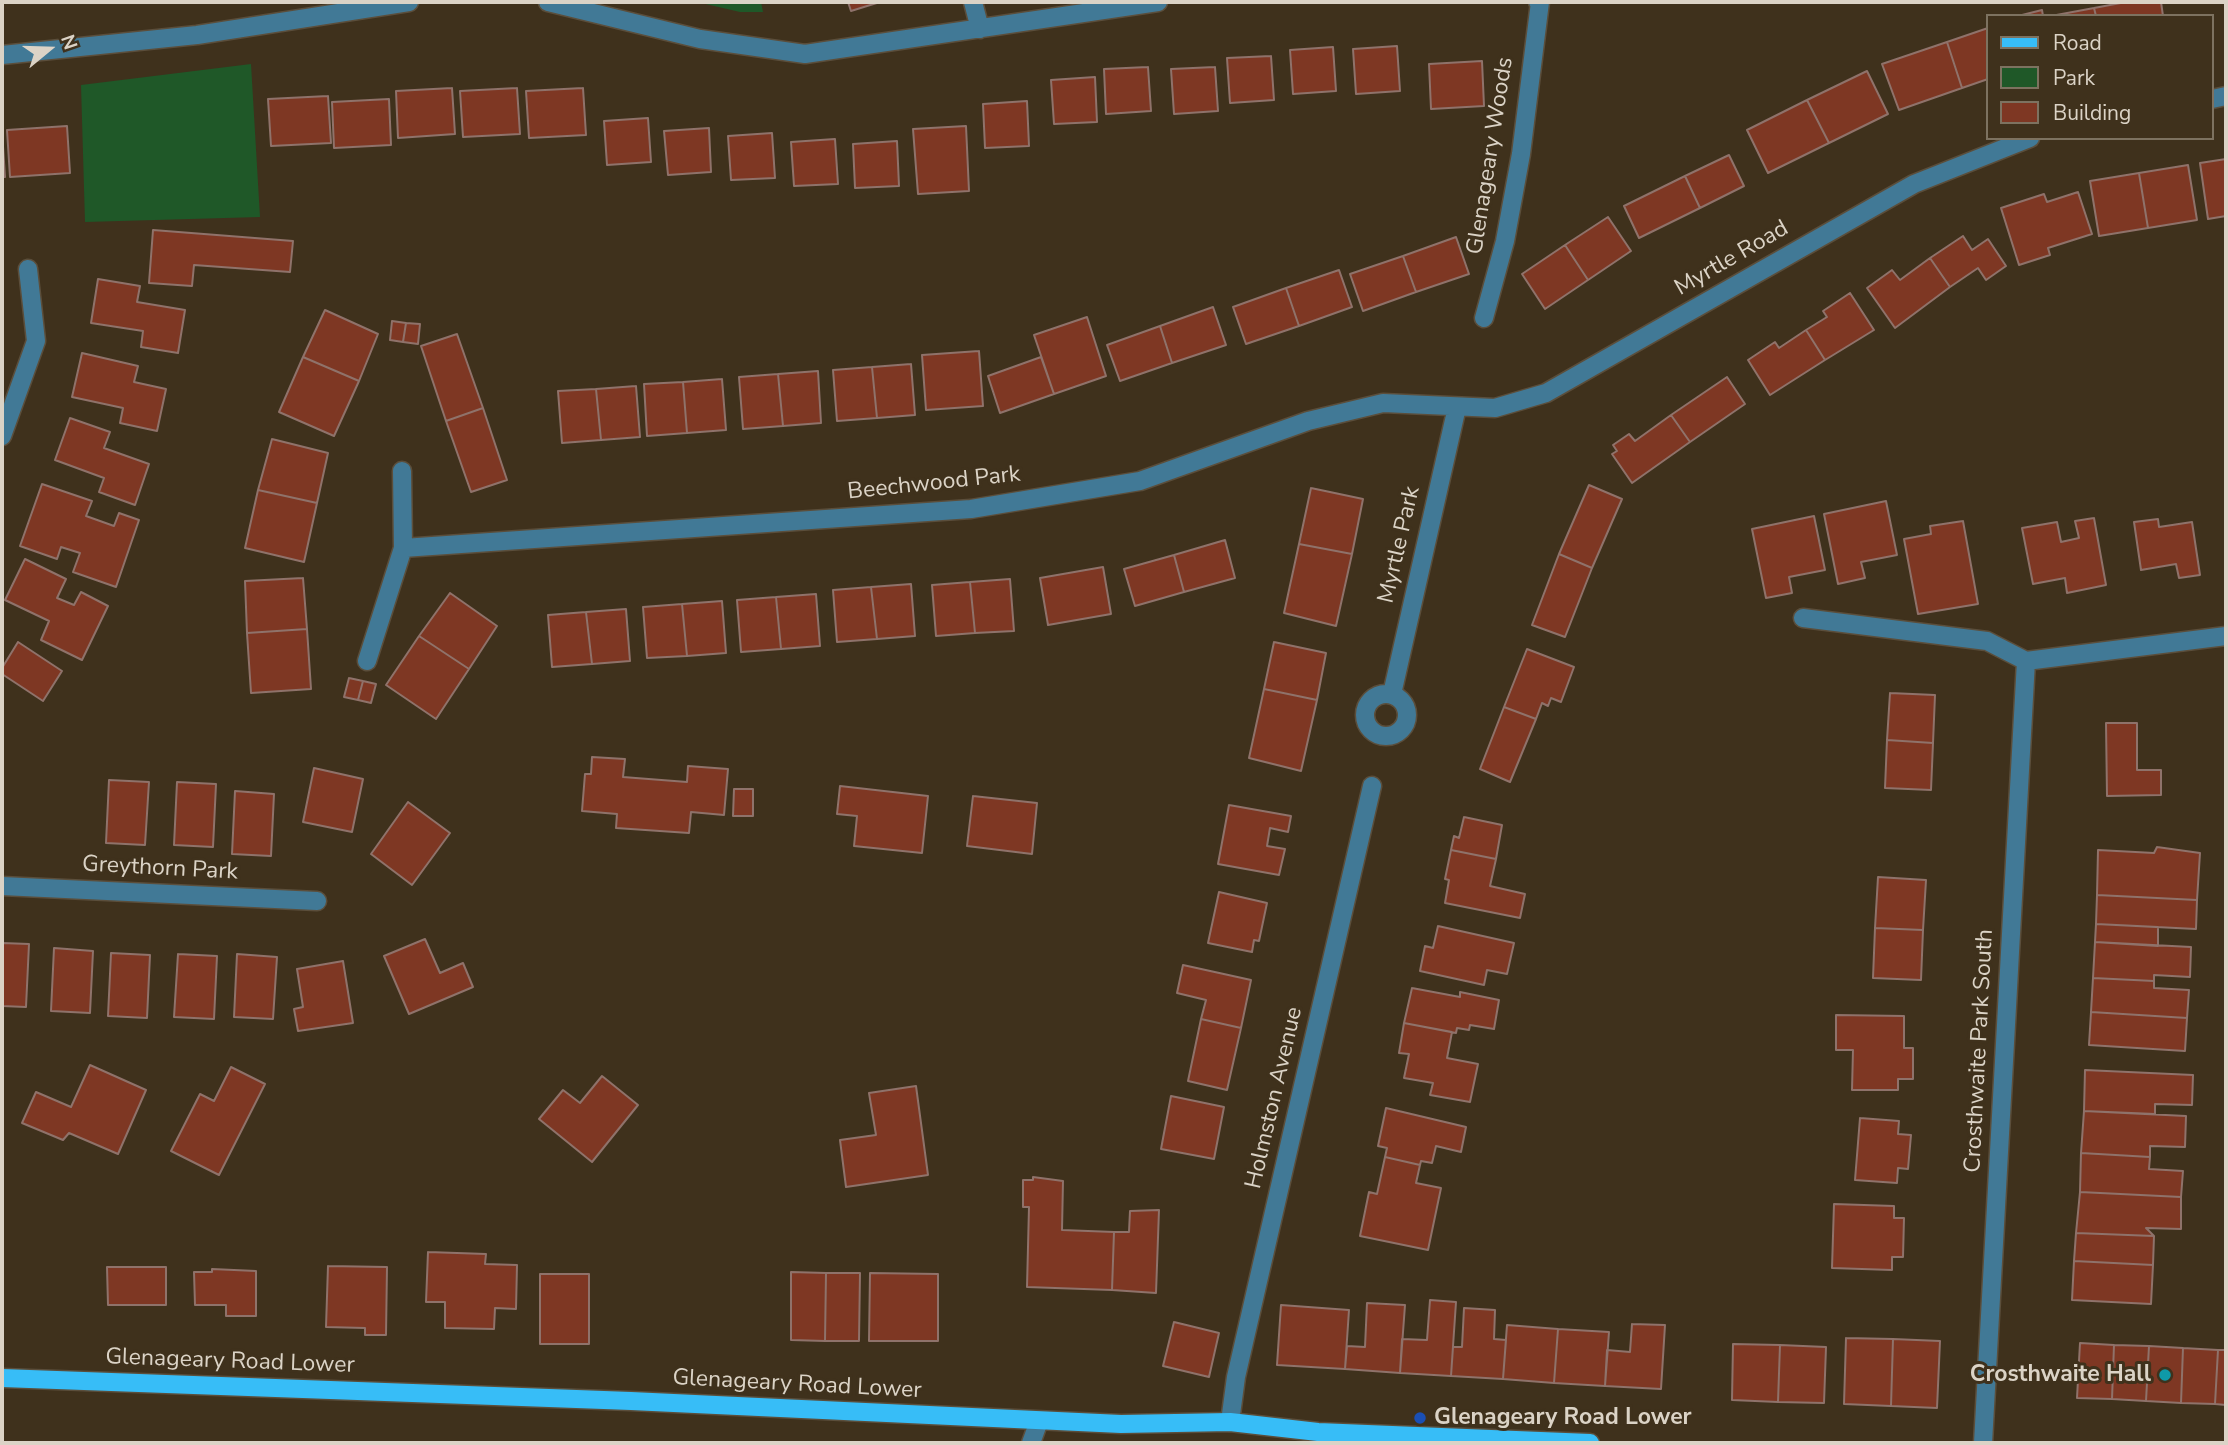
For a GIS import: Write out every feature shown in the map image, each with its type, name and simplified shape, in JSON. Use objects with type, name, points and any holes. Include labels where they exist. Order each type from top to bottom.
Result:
[{"type":"main road","name":"Glenageary Road Lower","points":[[2,1378],[631,1401],[1121,1424],[1230,1422],[1318,1432],[1590,1443]]},
{"type":"street","points":[[2,55],[197,35],[409,2]]},
{"type":"street","points":[[548,2],[700,39],[805,54],[1158,2]]},
{"type":"street","points":[[973,2],[980,29]]},
{"type":"street","name":"Glenageary Woods","points":[[1484,318],[1510,216],[1521,154],[1538,2]]},
{"type":"street","name":"Myrtle Road","points":[[1457,407],[1496,408],[1546,393],[1914,184],[2025,140]]},
{"type":"street","points":[[2,436],[36,341],[27,269]]},
{"type":"street","name":"Beechwood Park","points":[[402,548],[971,509],[1140,481],[1308,421],[1383,403],[1457,407]]},
{"type":"street","name":"Myrtle Park","points":[[1392,694],[1457,407]]},
{"type":"street","points":[[367,662],[402,548],[402,471]]},
{"type":"street","points":[[1803,618],[1987,641],[2025,661],[2226,636]]},
{"type":"street","name":"Crosthwaite Park South","points":[[1983,1443],[2025,661]]},
{"type":"street","name":"Holmston Avenue","points":[[1230,1422],[1236,1377],[1372,786]]},
{"type":"street","name":"Greythorn Park","points":[[2,886],[317,901]]},
{"type":"street","points":[[1031,1443],[1039,1421]]},
{"type":"green space","points":[[697,2],[761,2],[763,12],[740,12]]},
{"type":"green space","points":[[251,64],[260,217],[85,222],[81,85]]},
{"type":"building","points":[[848,2],[880,2],[851,11]]},
{"type":"building","points":[[2126,2],[2161,2],[2163,14],[2096,14],[2094,8]]},
{"type":"building","points":[[2094,8],[2096,14],[2062,14]]},
{"type":"building","points":[[2042,10],[2043,14],[2026,14]]},
{"type":"building","points":[[1986,29],[1986,80],[1962,88],[1947,42]]},
{"type":"building","points":[[1947,42],[1962,88],[1899,110],[1882,64]]},
{"type":"building","points":[[1397,46],[1400,91],[1356,94],[1353,49]]},
{"type":"building","points":[[1333,47],[1336,91],[1293,94],[1290,50]]},
{"type":"building","points":[[1271,56],[1274,100],[1230,103],[1227,58]]},
{"type":"building","points":[[1482,61],[1484,106],[1431,109],[1429,64]]},
{"type":"building","points":[[1148,67],[1151,111],[1106,114],[1104,69]]},
{"type":"building","points":[[1215,67],[1218,111],[1174,114],[1171,69]]},
{"type":"building","points":[[1867,71],[1888,114],[1829,143],[1807,100]]},
{"type":"building","points":[[1095,77],[1097,122],[1054,124],[1051,80]]},
{"type":"building","points":[[452,88],[455,134],[398,138],[396,91]]},
{"type":"building","points":[[517,88],[520,134],[463,137],[460,91]]},
{"type":"building","points":[[583,88],[586,135],[529,138],[526,91]]},
{"type":"building","points":[[328,96],[331,143],[271,146],[268,99]]},
{"type":"building","points":[[389,99],[391,145],[334,148],[332,102]]},
{"type":"building","points":[[1807,100],[1829,143],[1768,173],[1747,130]]},
{"type":"building","points":[[1027,101],[1029,146],[985,148],[983,104]]},
{"type":"building","points":[[648,118],[651,162],[607,165],[604,121]]},
{"type":"building","points":[[67,126],[70,173],[10,177],[7,130]]},
{"type":"building","points":[[966,126],[969,191],[918,194],[913,129]]},
{"type":"building","points":[[709,128],[711,172],[668,175],[664,131]]},
{"type":"building","points":[[2,131],[5,177],[2,177]]},
{"type":"building","points":[[772,133],[775,178],[731,180],[728,136]]},
{"type":"building","points":[[835,139],[838,184],[794,186],[791,142]]},
{"type":"building","points":[[897,141],[899,186],[855,188],[853,144]]},
{"type":"building","points":[[1729,155],[1744,186],[1700,208],[1685,176]]},
{"type":"building","points":[[2226,159],[2226,216],[2208,219],[2200,163]]},
{"type":"building","points":[[2188,165],[2197,220],[2148,228],[2139,173]]},
{"type":"building","points":[[2139,173],[2148,228],[2099,236],[2090,181]]},
{"type":"building","points":[[1685,176],[1700,208],[1639,238],[1624,206]]},
{"type":"building","points":[[2078,192],[2092,234],[2048,248],[2050,255],[2019,265],[2001,208],[2044,194],[2047,202]]},
{"type":"building","points":[[1608,217],[1631,251],[1588,280],[1565,245]]},
{"type":"building","points":[[153,230],[293,241],[290,272],[194,265],[192,286],[149,283]]},
{"type":"building","points":[[1963,236],[1972,250],[1988,239],[2006,266],[1986,280],[1978,268],[1950,287],[1930,258]]},
{"type":"building","points":[[1456,237],[1469,274],[1416,292],[1403,256]]},
{"type":"building","points":[[1565,245],[1588,280],[1545,309],[1522,274]]},
{"type":"building","points":[[1403,256],[1416,292],[1363,311],[1350,274]]},
{"type":"building","points":[[1930,258],[1950,287],[1895,328],[1867,288],[1892,270],[1900,280]]},
{"type":"building","points":[[1339,270],[1352,307],[1299,326],[1286,288]]},
{"type":"building","points":[[98,279],[140,286],[137,302],[185,310],[178,353],[141,347],[143,331],[91,323]]},
{"type":"building","points":[[1286,288],[1299,326],[1246,344],[1233,307]]},
{"type":"building","points":[[1850,293],[1874,330],[1825,360],[1806,330],[1827,317],[1823,311]]},
{"type":"building","points":[[1213,307],[1226,345],[1172,363],[1160,326]]},
{"type":"building","points":[[325,310],[378,334],[359,381],[303,357]]},
{"type":"building","points":[[1087,317],[1106,376],[1054,394],[1034,335]]},
{"type":"building","points":[[392,321],[406,323],[403,342],[390,340]]},
{"type":"building","points":[[406,323],[420,324],[418,344],[403,342]]},
{"type":"building","points":[[1160,326],[1172,363],[1120,381],[1107,345]]},
{"type":"building","points":[[1806,330],[1825,360],[1770,395],[1748,360],[1775,342],[1779,348]]},
{"type":"building","points":[[457,334],[483,408],[446,421],[421,346]]},
{"type":"building","points":[[979,351],[983,406],[926,410],[922,355]]},
{"type":"building","points":[[82,353],[138,366],[134,382],[166,389],[157,431],[120,423],[123,408],[72,397]]},
{"type":"building","points":[[303,357],[359,381],[334,436],[279,412]]},
{"type":"building","points":[[1041,357],[1054,394],[1000,413],[988,376]]},
{"type":"building","points":[[911,364],[915,415],[877,418],[872,367]]},
{"type":"building","points":[[872,367],[877,418],[837,421],[833,370]]},
{"type":"building","points":[[818,371],[821,423],[783,426],[778,374]]},
{"type":"building","points":[[778,374],[783,426],[743,429],[739,377]]},
{"type":"building","points":[[1727,377],[1745,404],[1690,442],[1671,415]]},
{"type":"building","points":[[722,379],[726,430],[687,433],[683,382]]},
{"type":"building","points":[[683,382],[687,433],[647,436],[644,384]]},
{"type":"building","points":[[636,386],[640,437],[601,440],[596,389]]},
{"type":"building","points":[[596,389],[601,440],[562,443],[558,391]]},
{"type":"building","points":[[483,408],[507,480],[471,492],[446,421]]},
{"type":"building","points":[[1671,415],[1690,442],[1632,483],[1612,454],[1617,451],[1613,445],[1629,434],[1635,441]]},
{"type":"building","points":[[70,418],[110,432],[104,448],[149,464],[135,505],[99,492],[104,478],[55,460]]},
{"type":"building","points":[[272,439],[328,453],[317,503],[258,490]]},
{"type":"building","points":[[42,484],[92,501],[86,516],[114,526],[119,513],[139,520],[116,587],[73,572],[80,553],[61,547],[57,559],[20,546]]},
{"type":"building","points":[[1589,485],[1622,499],[1592,568],[1559,554]]},
{"type":"building","points":[[1311,488],[1363,499],[1352,554],[1299,544]]},
{"type":"building","points":[[258,490],[317,503],[304,562],[245,548]]},
{"type":"building","points":[[1886,501],[1897,555],[1861,562],[1865,578],[1838,584],[1824,514]]},
{"type":"building","points":[[1814,516],[1825,570],[1789,577],[1792,593],[1766,598],[1752,529]]},
{"type":"building","points":[[2094,518],[2106,585],[2067,593],[2065,578],[2033,584],[2022,528],[2057,522],[2061,542],[2079,538],[2075,521]]},
{"type":"building","points":[[2158,519],[2159,527],[2192,522],[2200,575],[2179,578],[2176,564],[2141,570],[2134,522]]},
{"type":"building","points":[[1963,521],[1978,604],[1918,614],[1904,539],[1931,534],[1930,526]]},
{"type":"building","points":[[1225,540],[1235,578],[1184,592],[1174,555]]},
{"type":"building","points":[[1299,544],[1352,554],[1336,626],[1284,613]]},
{"type":"building","points":[[1559,554],[1592,568],[1565,637],[1532,625]]},
{"type":"building","points":[[1174,555],[1184,592],[1135,606],[1124,569]]},
{"type":"building","points":[[25,559],[66,579],[57,598],[74,605],[81,592],[108,606],[82,660],[41,640],[49,621],[5,600]]},
{"type":"building","points":[[1103,567],[1111,614],[1048,625],[1040,578]]},
{"type":"building","points":[[303,578],[307,629],[247,633],[245,581]]},
{"type":"building","points":[[1010,579],[1014,631],[975,633],[970,582]]},
{"type":"building","points":[[970,582],[975,633],[936,636],[932,585]]},
{"type":"building","points":[[911,584],[915,636],[877,639],[871,587]]},
{"type":"building","points":[[871,587],[877,639],[837,642],[833,590]]},
{"type":"building","points":[[450,593],[497,626],[469,669],[419,636]]},
{"type":"building","points":[[816,594],[820,646],[781,649],[776,597]]},
{"type":"building","points":[[776,597],[781,649],[741,652],[737,600]]},
{"type":"building","points":[[722,601],[726,653],[687,656],[682,604]]},
{"type":"building","points":[[682,604],[687,656],[647,658],[643,607]]},
{"type":"building","points":[[626,609],[630,661],[592,664],[586,612]]},
{"type":"building","points":[[586,612],[592,664],[552,667],[548,615]]},
{"type":"building","points":[[307,629],[311,689],[251,693],[247,633]]},
{"type":"building","points":[[419,636],[469,669],[436,719],[386,685]]},
{"type":"building","points":[[18,642],[62,671],[43,701],[2,674],[2,668]]},
{"type":"building","points":[[1274,642],[1326,653],[1317,700],[1264,689]]},
{"type":"building","points":[[1527,649],[1574,667],[1561,702],[1551,698],[1548,706],[1542,703],[1536,719],[1504,707]]},
{"type":"building","points":[[349,678],[363,681],[358,700],[344,697]]},
{"type":"building","points":[[363,681],[376,684],[371,703],[358,700]]},
{"type":"building","points":[[1264,689],[1317,700],[1301,771],[1249,758]]},
{"type":"building","points":[[1890,693],[1935,695],[1933,743],[1887,740]]},
{"type":"building","points":[[1504,707],[1536,719],[1510,782],[1480,769]]},
{"type":"building","points":[[2106,723],[2137,723],[2137,770],[2161,770],[2161,795],[2107,796]]},
{"type":"building","points":[[1887,740],[1933,743],[1931,790],[1885,788]]},
{"type":"building","points":[[592,757],[625,759],[623,777],[687,782],[688,766],[728,769],[724,815],[691,812],[689,833],[616,828],[617,814],[582,811],[585,774],[591,774]]},
{"type":"building","points":[[314,768],[363,779],[352,832],[303,822]]},
{"type":"building","points":[[109,780],[149,782],[145,845],[106,843]]},
{"type":"building","points":[[177,782],[216,784],[213,847],[174,845]]},
{"type":"building","points":[[840,786],[928,796],[922,853],[854,846],[857,816],[837,814]]},
{"type":"building","points":[[734,789],[753,789],[753,816],[733,816]]},
{"type":"building","points":[[235,791],[274,794],[271,856],[232,854]]},
{"type":"building","points":[[973,796],[1037,803],[1032,854],[967,846]]},
{"type":"building","points":[[408,802],[450,833],[412,885],[371,854]]},
{"type":"building","points":[[1229,805],[1291,816],[1288,832],[1270,828],[1267,846],[1285,849],[1279,875],[1218,864]]},
{"type":"building","points":[[1464,817],[1502,825],[1496,859],[1451,850],[1454,836],[1459,838]]},
{"type":"building","points":[[2157,847],[2200,853],[2197,900],[2097,895],[2098,850],[2154,853]]},
{"type":"building","points":[[1451,850],[1496,859],[1490,886],[1525,894],[1520,918],[1445,903],[1449,880],[1445,879]]},
{"type":"building","points":[[1878,877],[1926,880],[1923,930],[1875,928]]},
{"type":"building","points":[[1219,892],[1267,903],[1259,941],[1254,940],[1252,952],[1208,943]]},
{"type":"building","points":[[2097,895],[2197,900],[2196,929],[2096,924]]},
{"type":"building","points":[[2096,924],[2158,927],[2158,946],[2095,942]]},
{"type":"building","points":[[1438,926],[1514,943],[1507,974],[1487,970],[1484,985],[1420,971],[1425,946],[1433,948]]},
{"type":"building","points":[[1875,928],[1923,930],[1921,980],[1873,978]]},
{"type":"building","points":[[425,939],[440,973],[463,963],[473,987],[409,1014],[384,956]]},
{"type":"building","points":[[2095,942],[2191,947],[2190,977],[2154,975],[2154,981],[2093,978]]},
{"type":"building","points":[[2,943],[29,944],[26,1007],[2,1006]]},
{"type":"building","points":[[54,948],[93,951],[90,1013],[51,1011]]},
{"type":"building","points":[[111,953],[150,955],[147,1018],[108,1016]]},
{"type":"building","points":[[178,954],[217,956],[214,1019],[174,1017]]},
{"type":"building","points":[[237,954],[277,957],[273,1019],[234,1017]]},
{"type":"building","points":[[343,961],[353,1023],[298,1031],[294,1009],[303,1007],[297,969]]},
{"type":"building","points":[[1183,965],[1251,980],[1241,1028],[1201,1019],[1206,1000],[1177,993]]},
{"type":"building","points":[[2093,978],[2154,981],[2154,988],[2189,990],[2187,1018],[2091,1012]]},
{"type":"building","points":[[1412,988],[1460,997],[1460,992],[1499,1000],[1494,1029],[1470,1025],[1469,1030],[1457,1028],[1456,1033],[1404,1023]]},
{"type":"building","points":[[2091,1012],[2187,1018],[2185,1051],[2089,1045]]},
{"type":"building","points":[[1836,1015],[1904,1016],[1904,1048],[1913,1048],[1913,1079],[1898,1079],[1898,1090],[1852,1090],[1853,1050],[1836,1050]]},
{"type":"building","points":[[1201,1019],[1241,1028],[1227,1090],[1188,1081]]},
{"type":"building","points":[[1404,1023],[1452,1032],[1447,1058],[1478,1064],[1470,1102],[1430,1095],[1433,1083],[1404,1078],[1409,1054],[1399,1053]]},
{"type":"building","points":[[90,1065],[146,1090],[118,1154],[69,1133],[63,1140],[22,1123],[36,1092],[71,1107]]},
{"type":"building","points":[[231,1067],[265,1084],[219,1175],[171,1151],[200,1094],[214,1101]]},
{"type":"building","points":[[2085,1070],[2193,1075],[2192,1105],[2155,1104],[2155,1114],[2084,1111]]},
{"type":"building","points":[[602,1076],[638,1105],[592,1162],[539,1119],[563,1090],[580,1103]]},
{"type":"building","points":[[916,1086],[928,1175],[846,1187],[840,1140],[876,1135],[869,1093]]},
{"type":"building","points":[[1171,1096],[1224,1107],[1214,1159],[1161,1149]]},
{"type":"building","points":[[1386,1108],[1466,1127],[1461,1152],[1436,1146],[1432,1163],[1421,1161],[1420,1165],[1385,1157],[1387,1148],[1378,1146]]},
{"type":"building","points":[[2084,1111],[2186,1116],[2185,1147],[2150,1146],[2150,1157],[2081,1153]]},
{"type":"building","points":[[1860,1118],[1899,1121],[1898,1134],[1911,1135],[1908,1169],[1898,1168],[1897,1183],[1855,1180]]},
{"type":"building","points":[[2081,1153],[2150,1157],[2149,1169],[2183,1171],[2181,1197],[2080,1192]]},
{"type":"building","points":[[1385,1157],[1420,1165],[1416,1183],[1441,1188],[1428,1250],[1360,1236],[1369,1192],[1377,1194]]},
{"type":"building","points":[[1033,1177],[1063,1181],[1062,1230],[1114,1232],[1112,1290],[1027,1287],[1029,1207],[1023,1207],[1023,1180],[1033,1180]]},
{"type":"building","points":[[2080,1192],[2181,1197],[2181,1229],[2146,1228],[2154,1236],[2076,1233]]},
{"type":"building","points":[[1834,1204],[1894,1206],[1894,1218],[1904,1218],[1903,1257],[1892,1257],[1892,1270],[1832,1268]]},
{"type":"building","points":[[1159,1210],[1156,1293],[1112,1290],[1114,1232],[1129,1232],[1130,1211]]},
{"type":"building","points":[[2076,1233],[2154,1236],[2153,1265],[2074,1261]]},
{"type":"building","points":[[428,1252],[486,1254],[485,1264],[517,1265],[516,1309],[495,1308],[494,1329],[445,1328],[445,1302],[426,1302]]},
{"type":"building","points":[[2074,1261],[2153,1265],[2151,1304],[2072,1300]]},
{"type":"building","points":[[328,1266],[387,1267],[386,1335],[365,1335],[365,1328],[326,1327]]},
{"type":"building","points":[[107,1267],[166,1267],[166,1305],[108,1305]]},
{"type":"building","points":[[212,1269],[256,1271],[256,1316],[226,1316],[226,1305],[195,1305],[194,1272],[212,1272]]},
{"type":"building","points":[[791,1272],[826,1273],[825,1341],[791,1340]]},
{"type":"building","points":[[826,1273],[860,1273],[859,1341],[825,1341]]},
{"type":"building","points":[[870,1273],[938,1274],[938,1341],[869,1341]]},
{"type":"building","points":[[540,1274],[589,1274],[589,1344],[540,1344]]},
{"type":"building","points":[[1430,1300],[1456,1302],[1451,1376],[1400,1373],[1402,1339],[1427,1340]]},
{"type":"building","points":[[1367,1303],[1405,1305],[1400,1373],[1345,1369],[1347,1346],[1365,1347]]},
{"type":"building","points":[[1281,1305],[1349,1310],[1345,1369],[1277,1365]]},
{"type":"building","points":[[1464,1308],[1495,1310],[1494,1339],[1506,1340],[1503,1379],[1451,1376],[1453,1347],[1462,1347]]},
{"type":"building","points":[[1174,1322],[1219,1333],[1209,1377],[1163,1366]]},
{"type":"building","points":[[1632,1324],[1665,1325],[1661,1389],[1605,1386],[1607,1350],[1630,1352]]},
{"type":"building","points":[[1507,1325],[1558,1329],[1554,1383],[1503,1379]]},
{"type":"building","points":[[1558,1329],[1609,1332],[1605,1386],[1554,1383]]},
{"type":"building","points":[[1846,1338],[1893,1339],[1891,1406],[1844,1404]]},
{"type":"building","points":[[1893,1339],[1940,1341],[1937,1408],[1891,1406]]},
{"type":"building","name":"Crosthwaite Hall","points":[[2080,1343],[2114,1345],[2112,1399],[2077,1398]]},
{"type":"building","points":[[1733,1344],[1780,1345],[1778,1402],[1732,1400]]},
{"type":"building","points":[[1780,1345],[1826,1347],[1824,1403],[1778,1402]]},
{"type":"building","name":"Crosthwaite Hall","points":[[2114,1345],[2149,1346],[2146,1401],[2112,1399]]},
{"type":"building","name":"Crosthwaite Hall","points":[[2149,1346],[2183,1348],[2181,1403],[2146,1401]]},
{"type":"building","name":"Crosthwaite Hall","points":[[2183,1348],[2218,1350],[2215,1404],[2181,1403]]},
{"type":"building","name":"Crosthwaite Hall","points":[[2218,1350],[2226,1350],[2226,1405],[2215,1404]]},
{"type":"place","name":"Crosthwaite Hall","points":[[2165,1375]]},
{"type":"place","name":"Glenageary Road Lower","points":[[1420,1418]]}]
